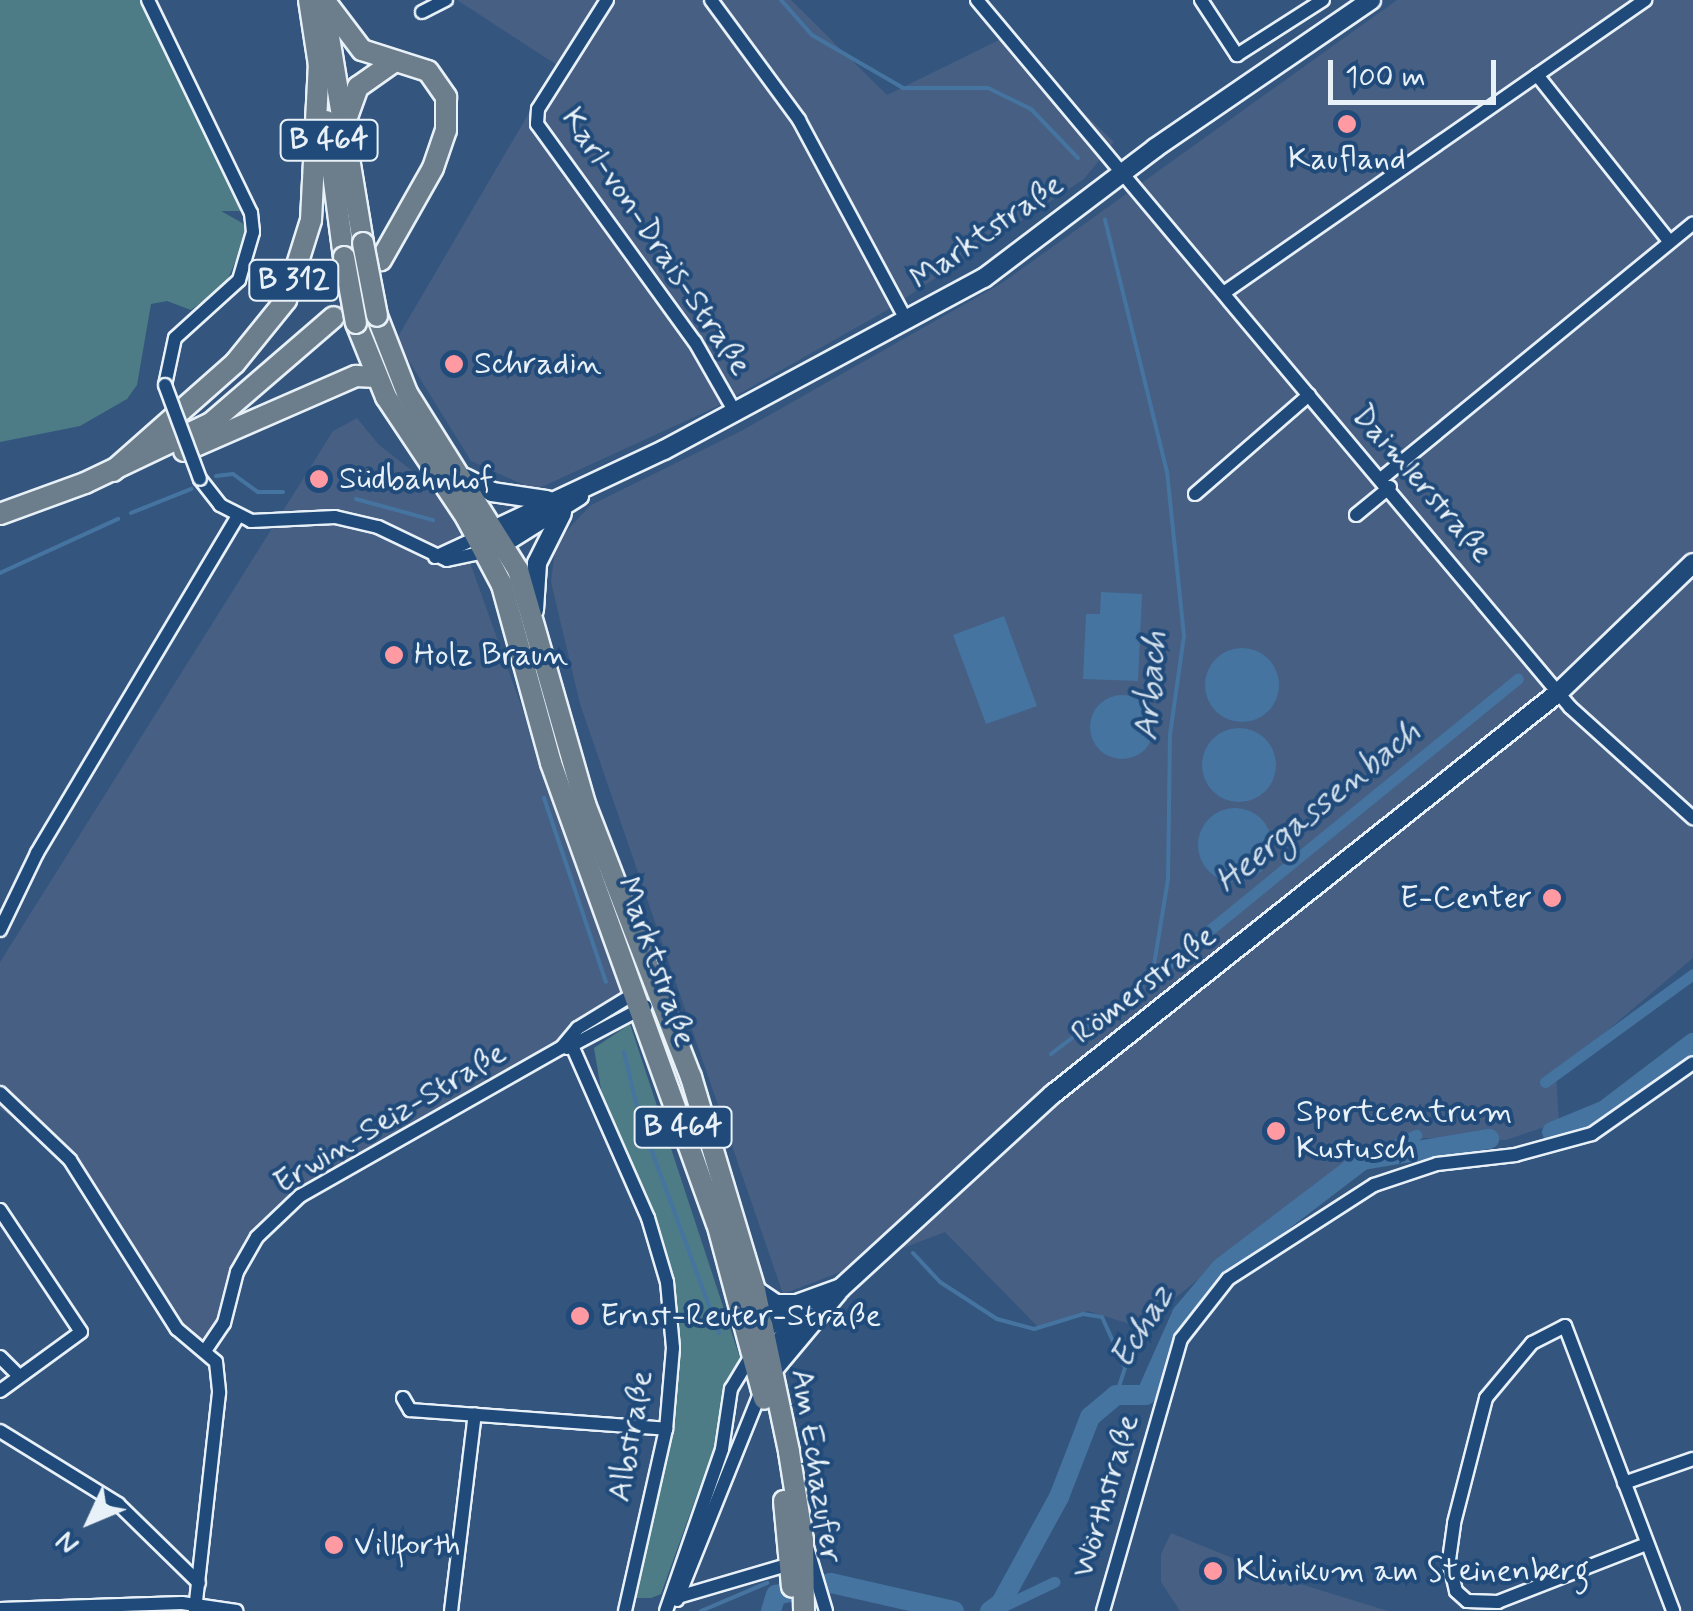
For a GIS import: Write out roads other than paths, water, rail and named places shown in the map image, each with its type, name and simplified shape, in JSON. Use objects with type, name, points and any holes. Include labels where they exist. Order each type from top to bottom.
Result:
[{"type":"main road","name":"B 312","points":[[149,444],[252,346],[286,300],[311,220],[319,63],[310,0]]},
{"type":"main road","name":"B 312","points":[[324,0],[351,41],[428,71],[448,112],[433,168],[381,260]]},
{"type":"main road","points":[[324,0],[344,127]]},
{"type":"main road","name":"Marktstraße","points":[[492,541],[548,500],[613,474],[735,412],[984,278],[1126,170],[1372,0]]},
{"type":"main road","points":[[344,127],[358,87],[395,61]]},
{"type":"main road","name":"B 464","points":[[319,63],[344,258],[366,377],[492,541]]},
{"type":"main road","name":"B 464","points":[[344,127],[377,316],[407,393],[465,478],[492,541]]},
{"type":"main road","name":"B 312","points":[[113,471],[211,423],[334,317]]},
{"type":"main road","name":"B 312","points":[[113,471],[149,444],[278,368]]},
{"type":"main road","name":"B 312","points":[[0,514],[113,471],[184,451],[323,389],[366,377]]},
{"type":"main road","name":"Marktstraße","points":[[492,541],[568,503],[613,474]]},
{"type":"main road","points":[[465,478],[492,492],[548,500]]},
{"type":"main road","points":[[534,616],[537,563],[568,503]]},
{"type":"main road","name":"Marktstraße","points":[[492,541],[534,616],[585,804],[659,994],[725,1182],[764,1331]]},
{"type":"main road","name":"Marktstraße","points":[[492,541],[551,763],[717,1223],[765,1375]]},
{"type":"main road","name":"Römerstraße","points":[[764,1331],[797,1304],[841,1288],[1053,1094],[1558,692],[1693,563]]},
{"type":"main road","points":[[765,1375],[841,1288]]},
{"type":"main road","points":[[754,1290],[776,1304],[797,1304]]},
{"type":"main road","name":"Römerstraße","points":[[765,1375],[816,1298]]},
{"type":"main road","name":"Am Echazufer","points":[[764,1331],[765,1375],[802,1587]]},
{"type":"main road","points":[[765,1375],[791,1349]]},
{"type":"main road","name":"Am Echazufer","points":[[765,1375],[803,1540],[802,1587]]},
{"type":"street","points":[[148,0],[250,212],[253,232],[249,258],[233,287],[175,338],[164,386],[200,479],[238,516],[268,524],[335,517],[378,527],[435,557],[492,541]]},
{"type":"street","points":[[422,12],[446,0]]},
{"type":"street","name":"Karl-von-Drais-Straße","points":[[606,0],[538,109],[537,124],[695,342],[735,412]]},
{"type":"street","points":[[711,0],[799,120],[908,321]]},
{"type":"street","name":"Daimlerstraße","points":[[977,0],[1126,170],[1558,692],[1690,811]]},
{"type":"street","points":[[1201,0],[1236,55],[1324,0]]},
{"type":"street","points":[[1225,292],[1645,0]]},
{"type":"street","points":[[1537,75],[1670,242]]},
{"type":"street","points":[[1356,515],[1386,483],[1693,222]]},
{"type":"street","points":[[1195,494],[1309,395]]},
{"type":"street","points":[[0,930],[37,853],[210,572],[238,516]]},
{"type":"street","name":"Erwin-Seiz-Straße","points":[[567,1048],[578,1028],[659,994]]},
{"type":"street","name":"Erwin-Seiz-Straße","points":[[205,1352],[224,1323],[238,1272],[257,1236],[300,1196],[567,1048],[639,1000]]},
{"type":"street","name":"Albstraße","points":[[567,1048],[648,1218],[667,1282],[673,1348],[666,1429],[626,1611]]},
{"type":"street","name":"Wörthstraße","points":[[1103,1611],[1181,1339],[1228,1279],[1374,1185],[1437,1164],[1515,1155],[1592,1134],[1693,1062]]},
{"type":"street","points":[[0,1093],[70,1160],[169,1318],[205,1352],[220,1377],[195,1608]]},
{"type":"street","points":[[0,1210],[81,1332],[0,1391]]},
{"type":"street","points":[[1644,1545],[1532,1593],[1483,1604],[1466,1601],[1456,1591],[1449,1560],[1486,1398],[1532,1343],[1565,1326],[1644,1545],[1673,1611]]},
{"type":"street","points":[[0,1357],[19,1376]]},
{"type":"street","points":[[672,1606],[690,1573],[765,1375]]},
{"type":"street","points":[[672,1606],[722,1450],[732,1389],[765,1375]]},
{"type":"street","points":[[404,1398],[410,1410],[666,1429]]},
{"type":"street","points":[[450,1611],[475,1414]]},
{"type":"street","points":[[0,1432],[118,1504],[198,1583]]},
{"type":"street","points":[[1624,1483],[1693,1459]]},
{"type":"street","points":[[690,1573],[702,1588]]},
{"type":"street","points":[[672,1606],[702,1588],[802,1587],[826,1611]]},
{"type":"street","points":[[0,1610],[236,1611]]},
{"type":"waterway","name":"Arbach","points":[[781,0],[812,35],[903,88],[988,88],[1031,109],[1078,158]]},
{"type":"waterway","name":"Arbach","points":[[1051,1054],[1152,977],[1168,879],[1170,735],[1184,636],[1167,472],[1105,220]]},
{"type":"waterway","points":[[216,476],[233,474],[258,492],[283,492]]},
{"type":"waterway","points":[[131,513],[191,489]]},
{"type":"waterway","points":[[356,499],[433,520]]},
{"type":"waterway","points":[[0,573],[118,519]]},
{"type":"waterway","name":"Heergassenbach","points":[[1152,977],[1518,679]]},
{"type":"waterway","points":[[544,798],[606,982]]},
{"type":"waterway","points":[[1545,1082],[1693,974]]},
{"type":"waterway","name":"Echaz","points":[[1552,1132],[1605,1110],[1693,1043]]},
{"type":"waterway","points":[[624,1052],[640,1119],[719,1333]]},
{"type":"waterway","points":[[1363,1160],[1416,1135]]},
{"type":"waterway","name":"Echaz","points":[[990,1611],[1001,1603],[1059,1497],[1090,1417],[1116,1395],[1146,1395],[1182,1314],[1221,1268],[1363,1160],[1489,1139]]},
{"type":"waterway","name":"Arbach","points":[[913,1253],[940,1282],[997,1319],[1034,1329],[1083,1314],[1102,1317],[1125,1368],[1116,1395]]},
{"type":"waterway","points":[[993,1611],[1054,1582]]},
{"type":"waterway","points":[[701,1611],[767,1583]]},
{"type":"waterway","name":"Echaz","points":[[771,1611],[776,1595],[831,1583],[954,1611]]},
{"type":"place","name":"Kaufland","points":[[1347,124]]},
{"type":"place","name":"Schradin","points":[[454,364]]},
{"type":"place","name":"Südbahnhof","points":[[319,479]]},
{"type":"place","name":"Holz Braun","points":[[394,655]]},
{"type":"place","name":"E-Center","points":[[1552,898]]},
{"type":"place","name":"Sportcentrum Kustusch","points":[[1276,1131]]},
{"type":"place","name":"Ernst-Reuter-Straße","points":[[580,1316]]},
{"type":"place","name":"Villforth","points":[[334,1545]]},
{"type":"place","name":"Klinikum am Steinenberg","points":[[1213,1571]]}]
